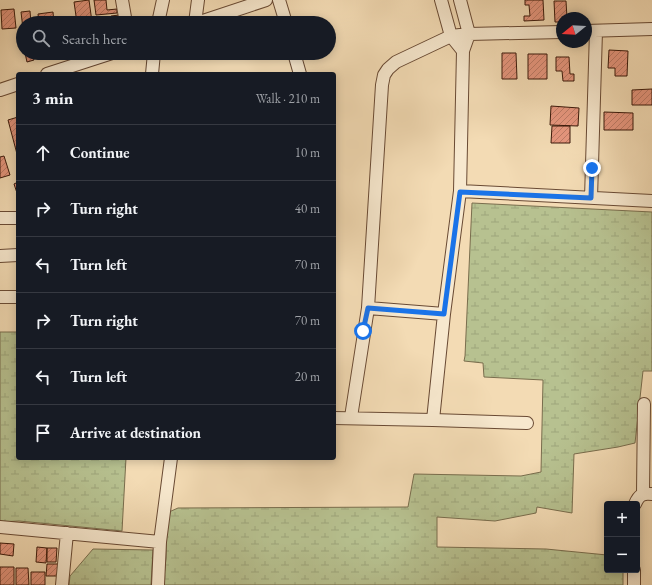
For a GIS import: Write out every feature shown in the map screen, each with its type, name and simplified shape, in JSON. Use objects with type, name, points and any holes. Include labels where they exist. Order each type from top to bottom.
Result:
[{"type":"street","points":[[122,0],[125,16]]},
{"type":"street","points":[[160,16],[163,0]]},
{"type":"street","points":[[197,16],[198,0]]},
{"type":"street","points":[[217,16],[266,0]]},
{"type":"street","points":[[279,0],[284,16]]},
{"type":"street","points":[[441,0],[452,36],[463,51]]},
{"type":"street","points":[[433,420],[444,314],[460,192],[463,51],[469,34],[460,0]]},
{"type":"street","points":[[592,31],[652,30]]},
{"type":"street","points":[[351,418],[368,308],[382,85],[384,75],[396,62],[452,36],[469,34],[556,32]]},
{"type":"street","points":[[591,48],[591,198]]},
{"type":"street","points":[[53,72],[90,60]]},
{"type":"street","points":[[152,72],[153,60]]},
{"type":"street","points":[[296,60],[299,72]]},
{"type":"street","points":[[0,90],[16,85]]},
{"type":"street","points":[[460,192],[652,201]]},
{"type":"street","points":[[0,218],[16,218]]},
{"type":"street","points":[[0,256],[16,255]]},
{"type":"street","points":[[0,297],[16,297]]},
{"type":"street","points":[[368,308],[444,314]]},
{"type":"street","points":[[637,501],[641,494],[648,493],[644,404]]},
{"type":"street","points":[[336,418],[527,423]]},
{"type":"street","points":[[158,585],[160,542],[171,460]]},
{"type":"street","points":[[0,527],[160,542]]},
{"type":"street","points":[[62,585],[67,533]]},
{"type":"street","points":[[634,573],[634,585]]},
{"type":"green space","points":[[472,203],[652,212],[652,371],[643,371],[635,443],[574,454],[572,513],[537,507],[536,513],[495,521],[437,517],[437,547],[546,549],[604,555],[604,573],[623,573],[623,585],[163,585],[166,558],[166,524],[169,512],[178,508],[408,507],[414,474],[521,476],[541,472],[543,380],[484,377],[483,363],[464,361]]},
{"type":"green space","points":[[0,332],[16,332],[16,460],[126,460],[122,531],[19,521],[0,522]]},
{"type":"green space","points":[[93,549],[153,550],[151,585],[69,585],[70,576]]},
{"type":"building","points":[[89,0],[91,16],[76,16],[74,2]]},
{"type":"building","points":[[94,0],[106,0],[107,10],[117,9],[117,13],[96,15]]},
{"type":"building","points":[[525,0],[543,0],[544,20],[524,21],[524,16],[530,16],[529,5],[525,5]]},
{"type":"building","points":[[554,1],[566,1],[567,12],[556,12],[555,22]]},
{"type":"building","points":[[14,9],[16,28],[2,29],[1,10]]},
{"type":"building","points":[[30,11],[30,16],[21,16],[21,12]]},
{"type":"building","points":[[53,12],[53,16],[38,16],[38,14]]},
{"type":"building","points":[[609,50],[628,51],[627,76],[615,76],[615,68],[608,68]]},
{"type":"building","points":[[502,53],[516,53],[517,79],[502,79]]},
{"type":"building","points":[[528,54],[547,54],[547,79],[528,79]]},
{"type":"building","points":[[556,57],[569,57],[570,74],[574,74],[574,81],[563,81],[562,71],[556,71]]},
{"type":"building","points":[[652,89],[652,105],[632,105],[632,90]]},
{"type":"building","points":[[551,106],[579,108],[578,126],[550,125]]},
{"type":"building","points":[[604,112],[633,113],[633,130],[604,130]]},
{"type":"building","points":[[16,118],[16,150],[8,120]]},
{"type":"building","points":[[552,126],[570,126],[570,143],[551,143]]},
{"type":"building","points":[[4,156],[10,175],[0,178],[0,157]]},
{"type":"building","points":[[0,543],[14,544],[13,556],[0,554]]},
{"type":"building","points":[[37,547],[47,548],[46,563],[36,562]]},
{"type":"building","points":[[47,548],[57,548],[56,562],[47,562]]},
{"type":"building","points":[[47,564],[61,564],[60,576],[46,576]]},
{"type":"building","points":[[0,567],[14,567],[14,585],[0,585]]},
{"type":"building","points":[[16,568],[28,568],[29,585],[16,585]]},
{"type":"building","points":[[31,572],[45,572],[45,585],[31,585]]},
{"type":"route","points":[[363,331],[368,308],[444,314],[460,192],[591,198],[592,168]]}]
